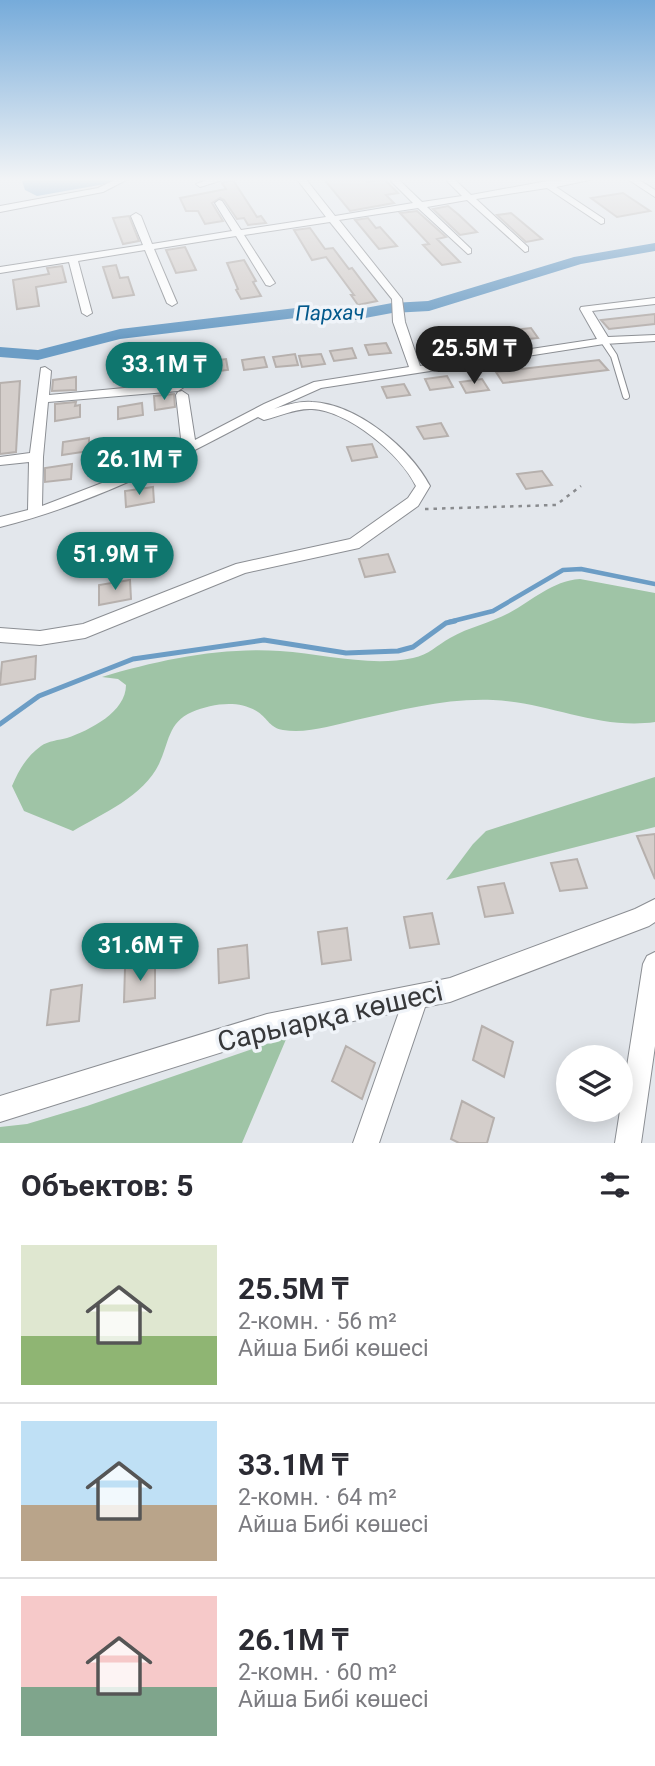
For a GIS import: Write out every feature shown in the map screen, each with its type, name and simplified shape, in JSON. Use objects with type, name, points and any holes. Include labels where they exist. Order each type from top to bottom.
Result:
[{"type":"street","points":[[143,231],[172,303]]},
{"type":"street","points":[[236,231],[270,283]]},
{"type":"street","points":[[0,270],[255,231]]},
{"type":"street","points":[[342,231],[398,304],[399,322],[415,369]]},
{"type":"street","points":[[447,231],[468,251]]},
{"type":"street","points":[[506,231],[525,249]]},
{"type":"street","points":[[73,260],[87,313]]},
{"type":"street","points":[[604,341],[585,309],[655,301]]},
{"type":"street","points":[[0,522],[84,498],[189,449],[281,399],[318,386],[604,341],[655,338]]},
{"type":"street","points":[[35,514],[36,457],[45,370]]},
{"type":"street","points":[[42,399],[180,391],[189,449]]},
{"type":"street","points":[[0,635],[40,638],[85,631],[242,568],[354,544],[413,502],[423,486],[418,472],[393,445],[336,412],[316,406],[296,407],[239,420]]},
{"type":"street","points":[[0,461],[36,457]]},
{"type":"street","name":"Сарыарқа көшесі","points":[[0,1109],[267,1026],[416,998],[462,985],[655,910]]},
{"type":"street","points":[[628,1143],[655,964]]},
{"type":"street","points":[[366,1143],[416,998]]},
{"type":"lane","points":[[604,341],[614,356],[626,396]]},
{"type":"path","points":[[401,510],[556,505],[581,486]]},
{"type":"green space","points":[[580,579],[655,593],[655,722],[614,722],[534,705],[475,700],[424,706],[320,728],[292,731],[275,727],[250,708],[225,704],[200,709],[178,721],[159,764],[143,786],[121,803],[73,831],[24,811],[12,786],[24,764],[41,746],[86,730],[105,719],[120,704],[126,685],[118,679],[102,677],[167,660],[235,651],[280,651],[363,661],[419,657],[457,634],[509,613],[560,583]]},
{"type":"green space","points":[[655,777],[655,827],[446,880],[486,831]]},
{"type":"green space","points":[[287,1037],[242,1143],[0,1143],[0,1127],[27,1124],[87,1106]]},
{"type":"building","points":[[118,231],[135,231],[139,241],[123,244]]},
{"type":"building","points":[[295,231],[312,231],[325,249],[333,248],[377,301],[358,305],[351,295],[354,295],[326,257],[312,260]]},
{"type":"building","points":[[364,231],[384,231],[397,246],[379,249]]},
{"type":"building","points":[[417,231],[440,231],[446,237],[437,239],[460,262],[442,265],[423,245],[429,244]]},
{"type":"building","points":[[456,231],[477,232],[460,235]]},
{"type":"building","points":[[515,231],[533,231],[542,239],[526,242]]},
{"type":"building","points":[[185,247],[196,270],[176,273],[166,250]]},
{"type":"building","points":[[244,260],[261,296],[241,299],[236,290],[238,289],[227,263]]},
{"type":"building","points":[[116,265],[120,278],[128,277],[134,295],[113,298],[103,267]]},
{"type":"building","points":[[62,266],[66,282],[36,287],[39,306],[17,309],[13,280],[49,274],[47,268]]},
{"type":"building","points":[[655,314],[655,324],[609,329],[601,320]]},
{"type":"building","points":[[531,328],[538,338],[457,347],[451,337]]},
{"type":"building","points":[[442,337],[448,347],[426,349],[421,340]]},
{"type":"building","points":[[386,343],[391,353],[369,355],[365,345]]},
{"type":"building","points":[[352,348],[356,358],[334,361],[330,351]]},
{"type":"building","points":[[295,354],[298,365],[276,367],[273,357]]},
{"type":"building","points":[[321,354],[325,364],[302,367],[299,356]]},
{"type":"building","points":[[264,357],[267,367],[244,370],[242,360]]},
{"type":"building","points":[[226,359],[228,370],[176,376],[176,381],[153,383],[152,379],[141,380],[140,370]]},
{"type":"building","points":[[599,360],[608,370],[503,383],[496,372]]},
{"type":"building","points":[[137,368],[138,379],[114,382],[113,371]]},
{"type":"building","points":[[447,376],[453,387],[430,390],[425,379]]},
{"type":"building","points":[[76,377],[76,390],[52,391],[53,380]]},
{"type":"building","points":[[482,379],[489,390],[466,393],[460,382]]},
{"type":"building","points":[[20,381],[16,452],[0,454],[0,383]]},
{"type":"building","points":[[404,384],[410,395],[387,398],[382,387]]},
{"type":"building","points":[[174,394],[175,407],[155,410],[154,396]]},
{"type":"building","points":[[76,402],[75,406],[80,405],[80,417],[55,421],[55,404]]},
{"type":"building","points":[[142,403],[143,415],[118,419],[118,407]]},
{"type":"building","points":[[441,423],[448,436],[424,439],[417,427]]},
{"type":"building","points":[[89,438],[89,451],[62,455],[63,442]]},
{"type":"building","points":[[133,440],[133,453],[107,457],[107,443]]},
{"type":"building","points":[[372,444],[377,457],[352,461],[347,447]]},
{"type":"building","points":[[72,464],[71,479],[45,482],[45,468]]},
{"type":"building","points":[[542,471],[552,485],[526,489],[517,474]]},
{"type":"building","points":[[153,487],[154,502],[126,507],[125,491]]},
{"type":"building","points":[[388,554],[395,572],[365,577],[359,559]]},
{"type":"building","points":[[130,580],[131,599],[99,605],[99,585]]},
{"type":"building","points":[[36,656],[35,679],[0,685],[2,662]]},
{"type":"building","points":[[655,834],[655,879],[637,836]]},
{"type":"building","points":[[577,859],[587,888],[560,891],[551,863]]},
{"type":"building","points":[[504,883],[513,913],[485,917],[478,887]]},
{"type":"building","points":[[432,913],[439,944],[410,948],[404,917]]},
{"type":"building","points":[[347,928],[351,960],[322,964],[318,932]]},
{"type":"building","points":[[247,945],[249,978],[219,983],[218,949]]},
{"type":"building","points":[[155,964],[155,998],[124,1002],[125,968]]},
{"type":"building","points":[[82,985],[79,1021],[47,1025],[51,990]]},
{"type":"building","points":[[482,1026],[513,1042],[504,1077],[473,1060]]},
{"type":"building","points":[[346,1046],[375,1063],[362,1099],[332,1081]]},
{"type":"building","points":[[462,1101],[494,1118],[487,1143],[459,1143],[451,1139]]},
{"type":"waterway","name":"Пархач","points":[[0,352],[38,355],[120,334],[304,312],[349,316],[392,308],[429,306],[579,260],[655,247]]},
{"type":"waterway","points":[[449,622],[493,611],[563,570],[581,569],[655,584]]},
{"type":"waterway","points":[[0,724],[39,696],[133,659],[264,640],[346,653],[398,651],[413,647],[446,623],[455,621]]}]
